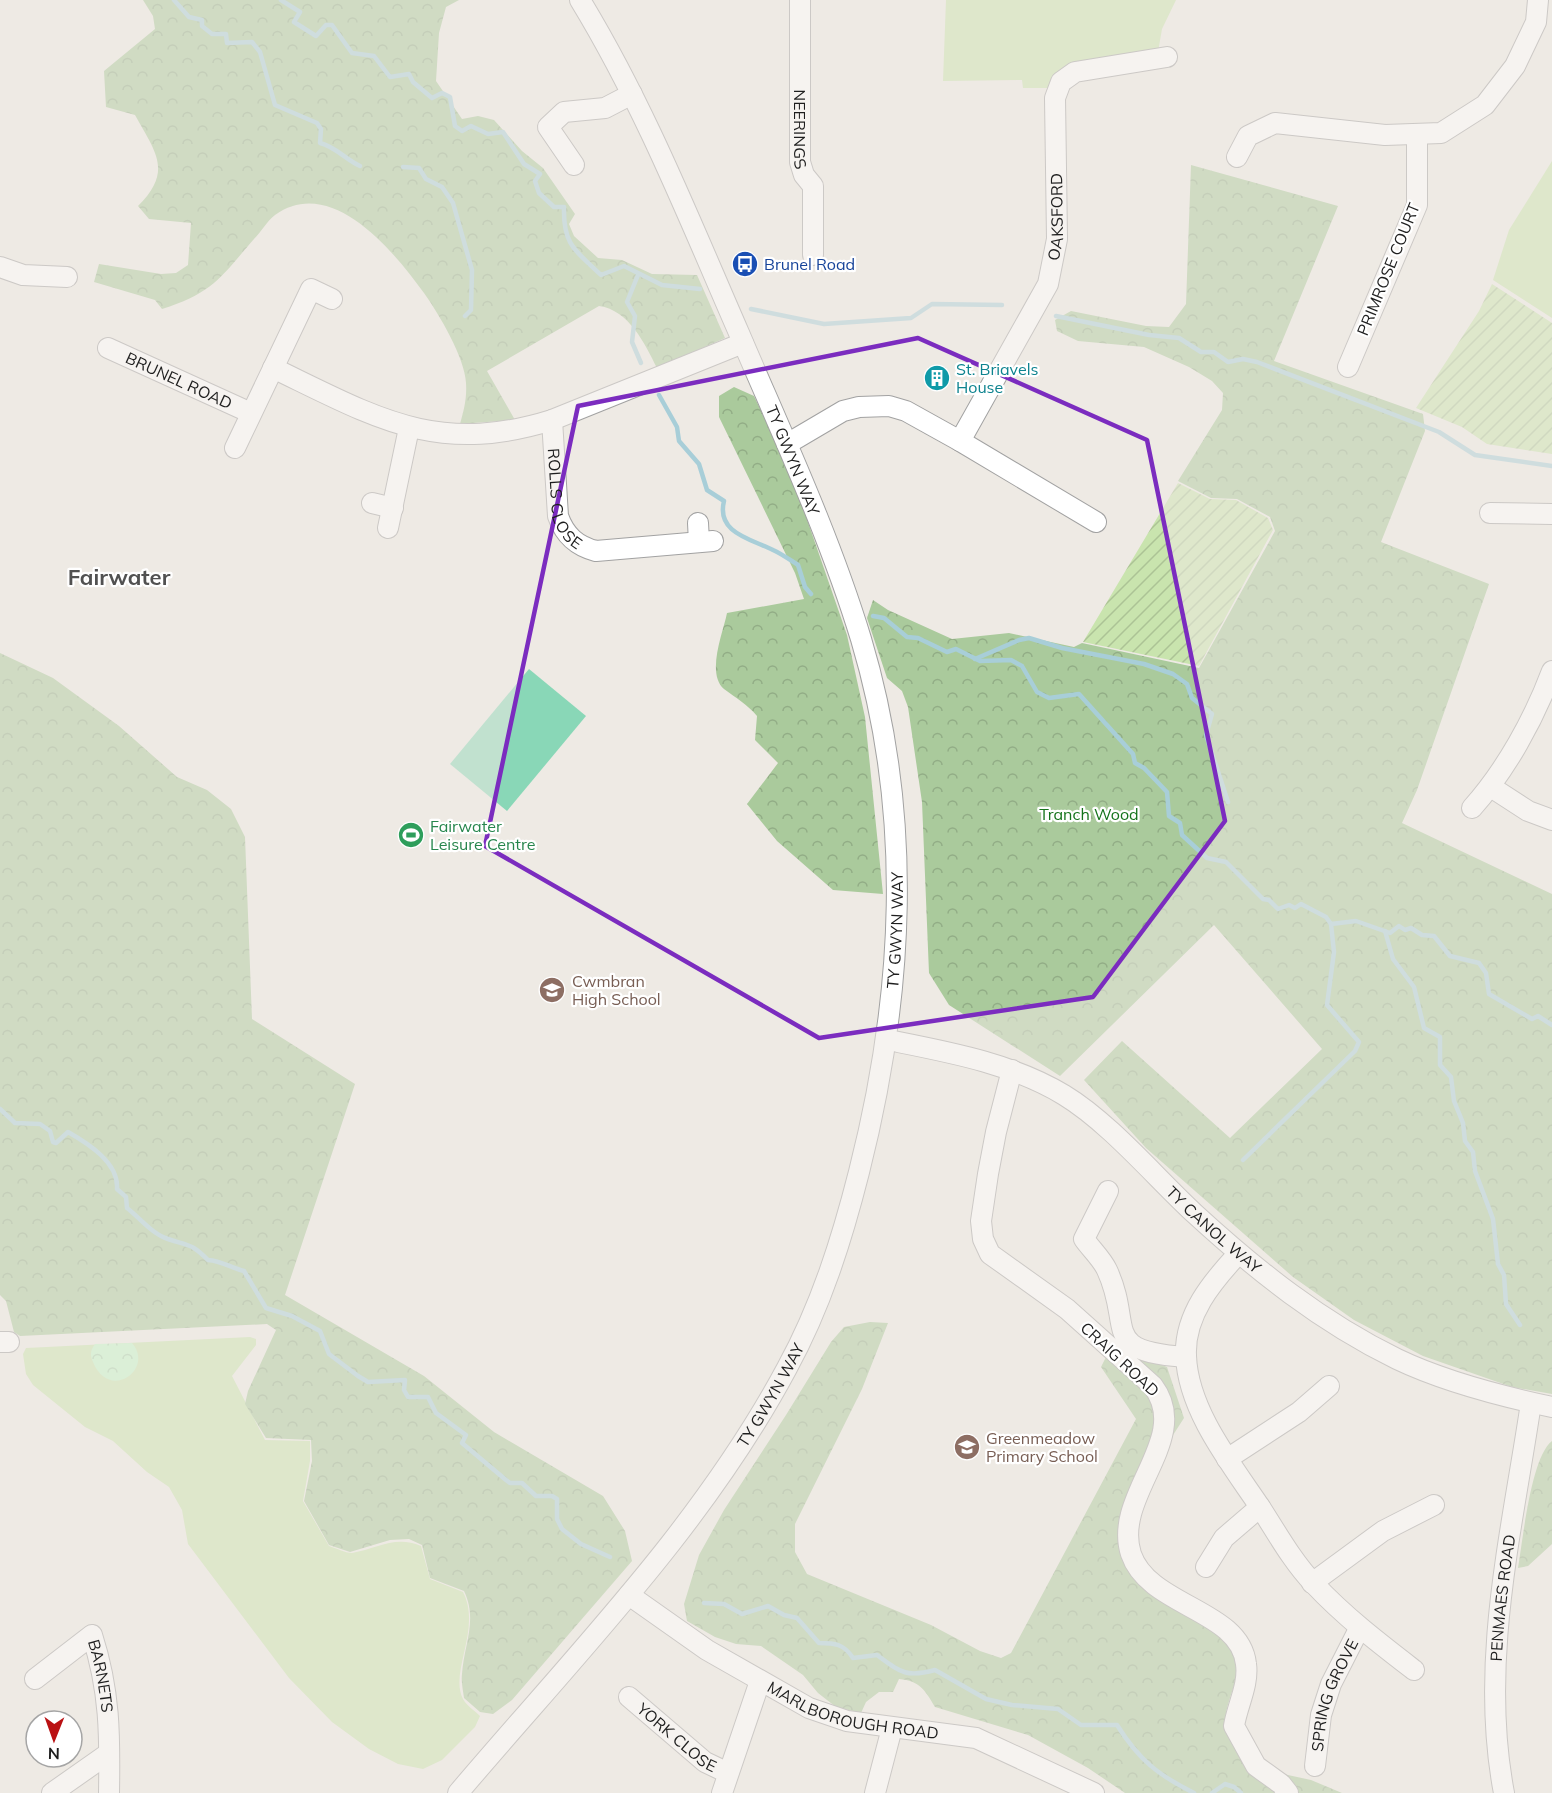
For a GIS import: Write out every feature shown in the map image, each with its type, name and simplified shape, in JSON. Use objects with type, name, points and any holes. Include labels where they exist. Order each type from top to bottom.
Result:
[{"type":"street","name":"TY GWYN WAY","points":[[458,1793],[629,1595],[681,1531],[753,1430],[790,1364],[816,1309],[840,1244],[875,1108],[888,1040],[899,903],[895,839],[882,725],[862,641],[835,562],[787,444],[632,94],[580,0]]},
{"type":"street","name":"NEERINGS","points":[[800,0],[800,162],[804,175],[813,186],[813,255]]},
{"type":"street","points":[[1237,157],[1248,136],[1275,123],[1385,135],[1441,133],[1485,105],[1515,66],[1536,22],[1538,0]]},
{"type":"street","name":"OAKSFORD","points":[[960,441],[1048,284],[1057,239],[1055,98],[1060,82],[1075,72],[1167,57]]},
{"type":"street","points":[[574,165],[548,127],[564,112],[604,108],[632,94]]},
{"type":"street","name":"PRIMROSE COURT","points":[[1348,367],[1417,205],[1417,134]]},
{"type":"street","points":[[0,267],[23,275],[67,277]]},
{"type":"street","name":"BRUNEL ROAD","points":[[235,448],[311,289],[332,299]]},
{"type":"street","points":[[273,368],[409,428],[443,434],[489,434],[524,429],[552,420],[743,343]]},
{"type":"street","name":"BRUNEL ROAD","points":[[108,348],[131,349],[251,413]]},
{"type":"street","points":[[787,444],[843,411],[874,405],[906,411],[1096,522]]},
{"type":"street","name":"ROLLS CLOSE","points":[[552,420],[558,516],[563,530],[582,547],[596,551],[703,536]]},
{"type":"street","points":[[388,528],[409,428]]},
{"type":"street","points":[[372,503],[393,508]]},
{"type":"street","points":[[1490,513],[1552,514]]},
{"type":"street","points":[[1472,808],[1491,787],[1546,703],[1552,671]]},
{"type":"street","points":[[1491,787],[1528,811],[1552,820]]},
{"type":"street","name":"TY CANOL WAY","points":[[888,1040],[967,1057],[1012,1070],[1065,1096],[1101,1124],[1238,1254],[1308,1308],[1397,1359],[1475,1388],[1552,1407]]},
{"type":"street","name":"CRAIG ROAD","points":[[1012,1070],[996,1132],[981,1235],[990,1254],[1067,1309],[1152,1386],[1162,1398],[1166,1419],[1160,1442],[1133,1503],[1129,1532],[1131,1554],[1147,1578],[1173,1598],[1214,1621],[1233,1635],[1242,1648],[1246,1665],[1245,1684],[1234,1726],[1256,1766],[1281,1784],[1288,1793]]},
{"type":"street","points":[[1108,1191],[1084,1239],[1107,1269],[1121,1330],[1132,1346],[1153,1354],[1186,1357]]},
{"type":"street","name":"SPRING GROVE","points":[[1238,1254],[1200,1300],[1189,1328],[1186,1357],[1198,1406],[1227,1459],[1312,1583],[1359,1629],[1414,1670]]},
{"type":"street","points":[[1227,1459],[1299,1412],[1329,1386]]},
{"type":"street","name":"PENMAES ROAD","points":[[1504,1793],[1496,1715],[1502,1580],[1531,1403]]},
{"type":"street","points":[[1312,1583],[1383,1531],[1434,1505]]},
{"type":"street","points":[[1206,1567],[1224,1538],[1260,1507]]},
{"type":"street","name":"MARLBOROUGH ROAD","points":[[629,1595],[706,1650],[809,1708],[847,1721],[976,1738],[1095,1793]]},
{"type":"street","name":"SPRING GROVE","points":[[1315,1766],[1321,1715],[1331,1684],[1359,1629]]},
{"type":"street","name":"BARNETS","points":[[35,1679],[92,1635],[104,1670],[109,1754],[108,1793]]},
{"type":"street","points":[[722,1793],[760,1681]]},
{"type":"street","name":"YORK CLOSE","points":[[629,1697],[705,1762],[728,1773]]},
{"type":"street","points":[[874,1793],[891,1728]]},
{"type":"street","points":[[52,1793],[109,1754]]},
{"type":"highlighted area","points":[[918,338],[1147,440],[1225,821],[1093,997],[819,1038],[485,846],[578,406]]},
{"type":"green space","points":[[143,0],[459,0],[446,7],[439,33],[436,81],[462,119],[478,116],[494,120],[522,151],[543,168],[575,214],[569,224],[574,236],[598,258],[622,260],[652,274],[697,275],[725,338],[657,368],[641,339],[627,321],[610,309],[599,306],[487,371],[515,420],[460,424],[466,399],[465,373],[444,324],[412,276],[396,258],[360,224],[340,211],[318,204],[297,205],[275,215],[215,282],[193,297],[162,309],[155,300],[94,282],[99,264],[161,274],[176,273],[188,265],[191,223],[149,219],[138,206],[149,194],[158,172],[158,162],[149,140],[135,115],[106,107],[104,71],[155,29],[153,16]]},
{"type":"green space","points":[[946,0],[1176,0],[1162,29],[1158,52],[1066,66],[1052,78],[1048,88],[1023,88],[1022,80],[943,81]]},
{"type":"green space","points":[[1552,161],[1552,318],[1493,280],[1509,230]]},
{"type":"green space","name":"Tranch Wood","points":[[1191,165],[1338,206],[1274,361],[1423,414],[1425,431],[1381,542],[1489,584],[1417,790],[1402,823],[1552,894],[1552,1394],[1512,1387],[1423,1356],[1354,1320],[1293,1277],[1146,1148],[1084,1080],[1122,1041],[1230,1138],[1322,1049],[1214,925],[1060,1076],[949,1005],[929,973],[922,802],[908,707],[902,691],[887,678],[867,618],[873,600],[888,610],[952,639],[1009,633],[1074,647],[1082,643],[1199,668],[1275,531],[1270,517],[1237,499],[1211,498],[1178,481],[1222,410],[1223,393],[1212,381],[1189,367],[1144,347],[1078,341],[1057,331],[1055,320],[1071,311],[1146,326],[1169,327],[1186,304]]},
{"type":"green space","points":[[1492,284],[1552,323],[1552,454],[1487,444],[1462,427],[1416,408],[1479,311]]},
{"type":"green space","points":[[734,387],[754,396],[792,476],[847,635],[865,717],[883,894],[833,890],[777,841],[747,804],[778,763],[755,740],[757,716],[724,689],[719,682],[716,673],[717,652],[727,613],[804,599],[795,573],[719,417],[719,396]]},
{"type":"green space","points":[[1178,483],[1210,499],[1236,500],[1268,518],[1273,530],[1199,666],[1083,642]]},
{"type":"green space","points":[[0,653],[53,678],[119,726],[177,777],[207,790],[231,809],[245,837],[252,1019],[355,1084],[285,1295],[424,1376],[494,1432],[603,1496],[625,1531],[632,1561],[512,1700],[493,1714],[480,1712],[464,1698],[462,1677],[470,1612],[464,1591],[430,1578],[422,1545],[409,1539],[390,1540],[350,1552],[329,1545],[304,1501],[312,1461],[311,1440],[266,1438],[245,1404],[248,1391],[276,1330],[267,1324],[20,1336],[14,1332],[6,1301],[0,1295]]},
{"type":"green space","points":[[529,669],[586,716],[507,811],[450,764]]},
{"type":"green space","points":[[870,1322],[888,1323],[862,1389],[795,1524],[795,1552],[807,1574],[931,1625],[980,1651],[1001,1658],[1011,1653],[1136,1419],[1101,1367],[1108,1353],[1128,1351],[1167,1367],[1184,1418],[1166,1446],[1139,1509],[1133,1570],[1231,1645],[1237,1672],[1226,1713],[1231,1740],[1274,1772],[1311,1780],[1342,1793],[1125,1793],[1088,1768],[1028,1735],[935,1707],[925,1691],[917,1684],[906,1680],[899,1679],[893,1692],[879,1692],[866,1702],[861,1713],[836,1707],[818,1693],[803,1675],[761,1646],[736,1644],[715,1637],[687,1621],[684,1604],[699,1555],[724,1510],[831,1342],[844,1327]]},
{"type":"green space","points":[[250,1337],[256,1339],[256,1345],[232,1376],[265,1440],[310,1441],[310,1461],[303,1501],[329,1546],[352,1553],[394,1542],[421,1546],[430,1579],[463,1592],[468,1606],[469,1621],[460,1688],[464,1701],[480,1716],[475,1727],[442,1760],[423,1769],[398,1764],[369,1749],[332,1722],[289,1678],[188,1544],[182,1510],[169,1487],[147,1472],[113,1441],[85,1427],[33,1385],[26,1374],[23,1354],[26,1348]]},
{"type":"green space","points":[[132,1343],[138,1353],[138,1363],[134,1371],[118,1380],[109,1380],[100,1374],[91,1357],[95,1344]]},
{"type":"green space","points":[[1552,1441],[1552,1544],[1528,1566],[1518,1568],[1533,1481],[1545,1450]]},
{"type":"waterway","points":[[174,0],[189,17],[202,20],[202,26],[212,34],[226,34],[227,43],[252,42],[260,52],[275,105],[317,123],[321,129],[320,143],[331,147],[360,166]]},
{"type":"waterway","points":[[281,0],[300,12],[294,22],[316,36],[326,25],[332,25],[352,53],[374,56],[390,77],[409,74],[413,82],[432,98],[442,93],[450,97],[455,126],[462,131],[471,126],[488,134],[503,132],[524,164],[540,174],[535,181],[539,193],[554,207],[564,207],[568,239],[578,253],[601,275],[624,266],[662,285],[700,289]]},
{"type":"waterway","points":[[403,167],[419,168],[426,179],[442,187],[453,203],[472,270],[471,310],[465,316]]},
{"type":"waterway","points":[[638,275],[627,302],[635,316],[632,342],[641,363]]},
{"type":"waterway","points":[[751,309],[824,324],[911,318],[932,304],[1002,305]]},
{"type":"waterway","points":[[1056,316],[1149,335],[1179,338],[1201,352],[1214,352],[1228,362],[1243,359],[1257,362],[1439,432],[1475,455],[1552,466]]},
{"type":"waterway","points":[[659,395],[677,427],[679,441],[699,464],[707,490],[724,501],[723,512],[730,528],[798,565],[805,587],[811,594]]},
{"type":"waterway","points":[[873,616],[884,618],[907,637],[918,638],[947,652],[956,649],[980,661],[1011,660],[1022,666],[1037,692],[1049,698],[1079,694],[1133,754],[1135,763],[1144,768],[1167,792],[1169,816],[1180,823],[1182,835],[1207,858],[1226,862],[1263,899],[1269,900],[1278,909],[1289,905],[1295,908],[1301,904],[1326,917],[1331,924],[1356,921],[1390,933],[1399,926],[1405,930],[1411,928],[1422,935],[1434,936],[1450,956],[1479,963],[1486,973],[1489,994],[1532,1019],[1538,1016],[1552,1025]]},
{"type":"waterway","points":[[975,659],[1029,638],[1062,648],[1144,664],[1173,674],[1187,684],[1192,698],[1212,714],[1206,735],[1228,802]]},
{"type":"waterway","points":[[1243,1160],[1355,1051],[1359,1042],[1327,1005],[1334,952],[1331,924]]},
{"type":"waterway","points":[[1385,931],[1393,959],[1414,987],[1424,1028],[1440,1037],[1440,1065],[1451,1077],[1454,1101],[1463,1123],[1465,1141],[1473,1152],[1475,1171],[1493,1219],[1498,1264],[1504,1275],[1506,1304],[1520,1325]]},
{"type":"waterway","points":[[0,1109],[15,1123],[40,1124],[50,1131],[53,1142],[56,1143],[68,1132],[85,1142],[108,1163],[113,1171],[117,1189],[126,1197],[127,1208],[151,1230],[162,1237],[193,1248],[208,1260],[244,1271],[266,1308],[292,1316],[320,1331],[329,1354],[368,1382],[405,1380],[404,1390],[408,1397],[428,1397],[436,1413],[466,1435],[462,1443],[510,1483],[522,1483],[536,1496],[552,1496],[557,1499],[557,1519],[562,1529],[581,1544],[610,1557]]},
{"type":"waterway","points":[[704,1603],[724,1604],[742,1614],[768,1606],[784,1615],[797,1618],[819,1643],[839,1645],[853,1658],[877,1655],[898,1669],[910,1673],[935,1670],[986,1699],[1012,1705],[1058,1709],[1081,1725],[1117,1725],[1133,1748],[1150,1765],[1170,1780],[1194,1793]]},
{"type":"waterway","points":[[1212,1793],[1225,1784],[1241,1793]]},
{"type":"place","name":"Brunel Road","points":[[745,264]]},
{"type":"place","name":"St. Briavels House","points":[[937,378]]},
{"type":"place","name":"Fairwater Leisure Centre","points":[[411,835]]},
{"type":"place","name":"Cwmbran High School","points":[[552,990]]},
{"type":"place","name":"Greenmeadow Primary School","points":[[967,1447]]},
{"type":"district","name":"Fairwater","points":[[119,577]]}]
